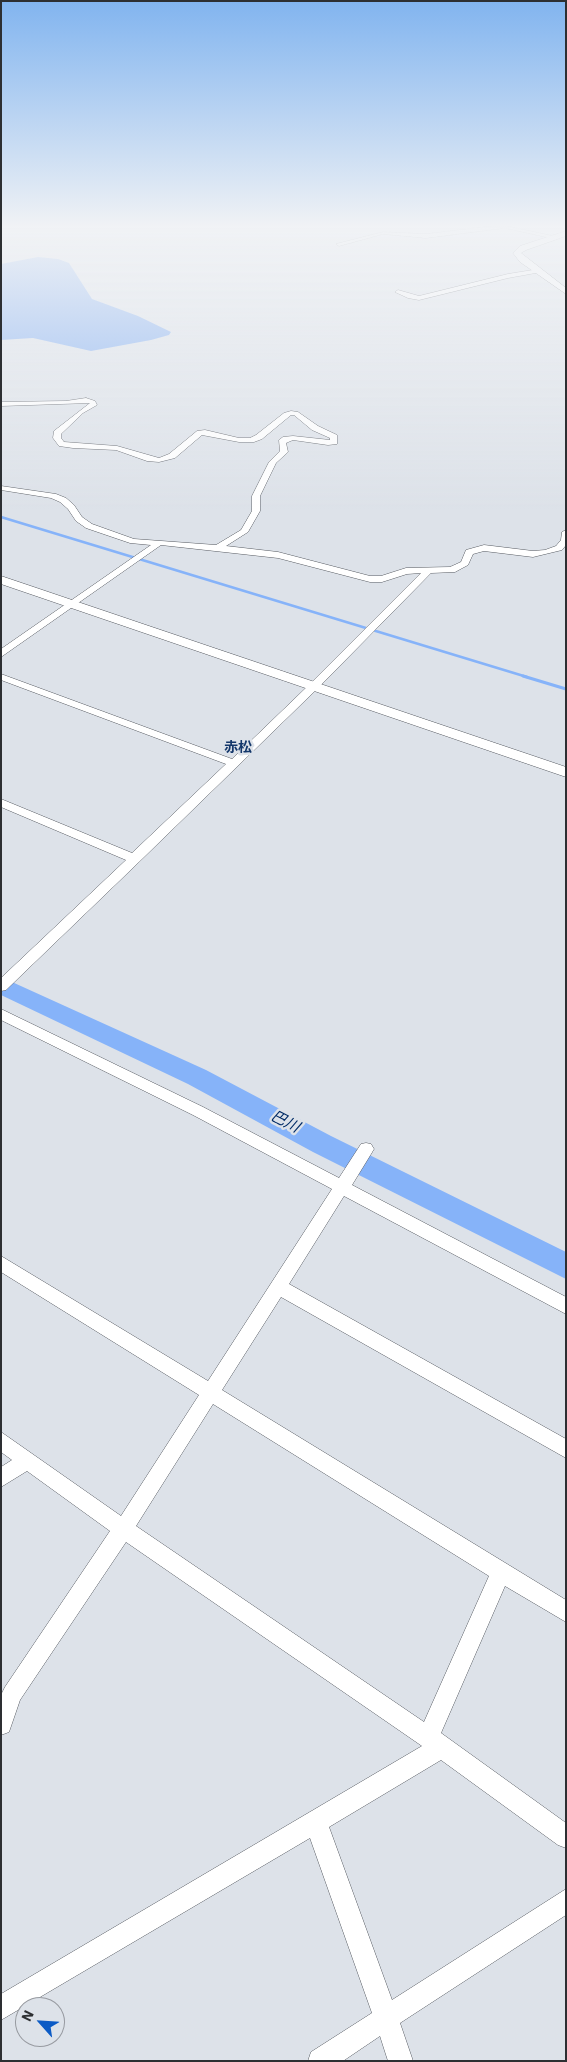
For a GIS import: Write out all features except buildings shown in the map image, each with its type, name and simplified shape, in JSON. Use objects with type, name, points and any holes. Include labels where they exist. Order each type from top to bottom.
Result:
[{"type":"street","points":[[1,404],[66,403],[86,400],[93,402],[94,405],[81,412],[74,421],[58,433],[57,438],[62,444],[117,448],[150,459],[160,460],[172,456],[200,433],[205,432],[239,440],[251,440],[259,437],[286,414],[291,413],[296,413],[315,428],[334,437],[334,442],[328,444],[293,438],[282,442],[284,452],[273,462],[256,496],[256,511],[244,532],[220,547]]},
{"type":"street","points":[[1,488],[53,496],[63,500],[71,507],[79,520],[94,528],[133,541],[220,547],[278,555],[370,579],[382,579],[406,571],[452,570],[465,564],[469,552],[484,548],[533,554],[546,552],[559,548],[565,540],[566,532]]},
{"type":"street","points":[[1,654],[159,542]]},
{"type":"street","points":[[4,978],[135,859],[315,685],[428,571]]},
{"type":"street","points":[[1,580],[315,685],[566,772]]},
{"type":"street","points":[[1,677],[234,763]]},
{"type":"street","points":[[1,803],[135,859]]},
{"type":"street","points":[[1,1014],[198,1112],[566,1306]]},
{"type":"street","points":[[1,1724],[12,1694],[123,1529],[366,1149]]},
{"type":"street","points":[[1,1263],[566,1612]]},
{"type":"street","points":[[278,1287],[566,1449]]},
{"type":"street","points":[[1,1441],[123,1529],[435,1742],[566,1837]]},
{"type":"street","points":[[1,1478],[28,1460]]},
{"type":"street","points":[[1,2008],[316,1822],[435,1742],[501,1572]]},
{"type":"street","points":[[316,1822],[401,2061]]},
{"type":"street","points":[[320,2061],[566,1901]]},
{"type":"shaded area","points":[[1,321],[149,321],[171,332],[169,335],[151,340],[91,351],[33,338],[1,340]]},
{"type":"waterway","points":[[1,517],[527,677]]},
{"type":"waterway","points":[[523,676],[566,689]]},
{"type":"waterway","name":"巴川","points":[[1,985],[197,1077],[322,1144],[566,1266]]},
{"type":"district","name":"赤松","points":[[238,748]]}]
